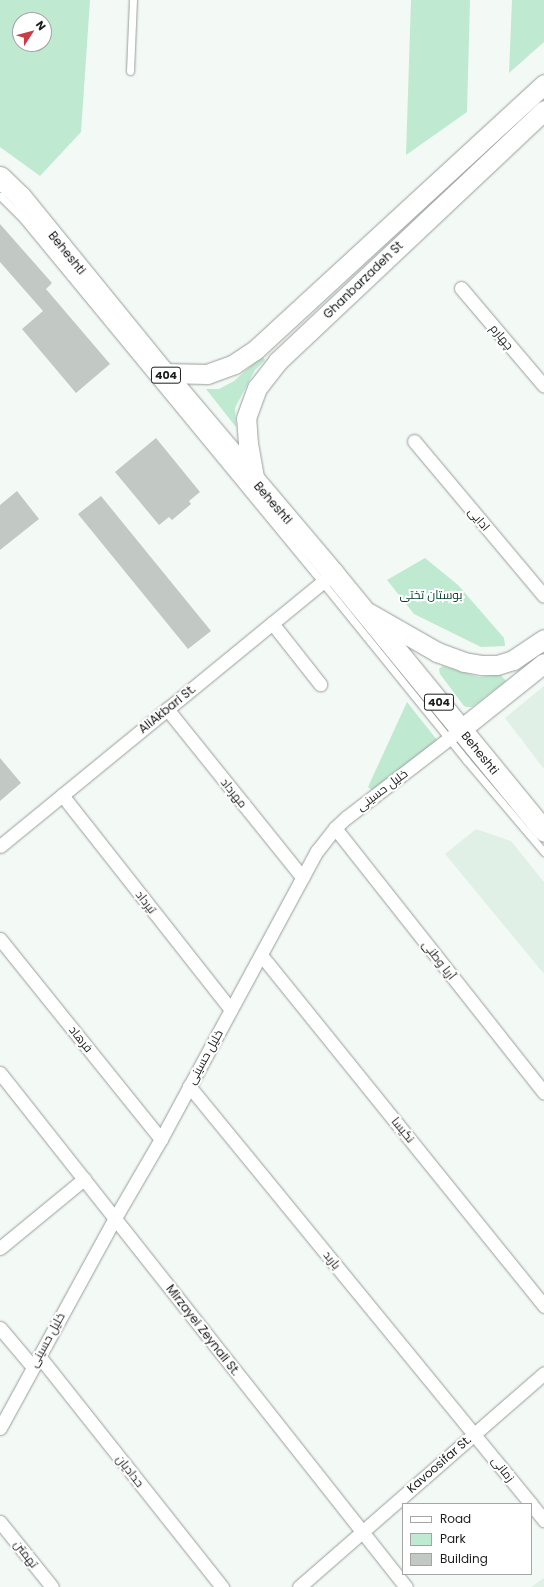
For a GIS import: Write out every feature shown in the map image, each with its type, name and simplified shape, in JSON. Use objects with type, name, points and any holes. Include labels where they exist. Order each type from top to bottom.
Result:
[{"type":"main road","name":"Ghanbarzadeh St","points":[[164,373],[207,374],[234,364],[255,350],[544,84]]},
{"type":"main road","name":"Ghanbarzadeh St","points":[[256,483],[248,444],[246,418],[257,388],[278,361],[544,110]]},
{"type":"main road","name":"Beheshti","points":[[0,177],[24,201],[256,483],[328,577],[363,610],[455,734],[544,831]]},
{"type":"main road","points":[[363,610],[437,652],[464,662],[481,665],[497,664],[513,660],[544,639]]},
{"type":"main road","points":[[455,734],[544,663]]},
{"type":"street","name":"چهارم","points":[[461,288],[544,386]]},
{"type":"street","name":"ادایی","points":[[414,441],[544,596]]},
{"type":"street","name":"AliAkbari St.","points":[[0,846],[328,577]]},
{"type":"street","points":[[272,623],[320,684]]},
{"type":"street","name":"مهرداد","points":[[167,710],[302,877]]},
{"type":"street","name":"خلیل حسینی","points":[[0,1428],[115,1218],[162,1139],[189,1086],[262,955],[317,851],[335,828],[364,803],[455,734]]},
{"type":"street","name":"تیرداد","points":[[62,795],[231,1010]]},
{"type":"street","name":"آریا وطنی","points":[[335,828],[544,1093]]},
{"type":"street","name":"فرهاد","points":[[0,939],[162,1139]]},
{"type":"street","name":"نکیسا","points":[[262,955],[544,1306]]},
{"type":"street","name":"Mirzayei Zeynali St.","points":[[0,1073],[406,1587]]},
{"type":"street","name":"باربد","points":[[189,1086],[475,1433]]},
{"type":"street","points":[[0,1248],[84,1179]]},
{"type":"street","name":"حدادیان","points":[[0,1328],[36,1361],[222,1587]]},
{"type":"street","name":"Kavoosifar St.","points":[[299,1587],[544,1373]]},
{"type":"street","name":"زمانی","points":[[475,1433],[530,1503]]},
{"type":"street","name":"زمانی","points":[[532,1505],[544,1520]]},
{"type":"street","name":"تهمتن","points":[[0,1522],[52,1587]]},
{"type":"lane","points":[[130,71],[133,0]]},
{"type":"lane","points":[[0,196],[28,225],[328,577],[455,734],[544,852]]},
{"type":"shaded area","points":[[544,686],[544,769],[505,718]]},
{"type":"shaded area","points":[[476,829],[511,841],[544,882],[544,974],[445,854]]},
{"type":"shaded area","points":[[544,1578],[544,1587],[531,1587]]},
{"type":"green space","points":[[0,0],[90,0],[81,132],[40,176],[0,147]]},
{"type":"green space","points":[[411,0],[470,0],[467,112],[406,155]]},
{"type":"green space","points":[[512,0],[544,0],[544,42],[509,73]]},
{"type":"green space","points":[[262,356],[265,360],[255,370],[235,408],[236,427],[206,389],[219,389],[234,381]]},
{"type":"green space","name":"بوستان تختی","points":[[425,558],[458,585],[504,638],[505,646],[481,647],[414,614],[387,580]]},
{"type":"green space","points":[[443,666],[479,677],[500,674],[506,681],[472,707],[467,707],[464,706],[440,674],[439,669]]},
{"type":"green space","points":[[407,702],[437,740],[372,790],[368,787]]},
{"type":"building","points":[[0,224],[52,283],[46,289],[110,364],[76,393],[22,329],[43,311],[0,262]]},
{"type":"building","points":[[156,438],[200,492],[189,501],[191,504],[172,520],[169,517],[159,525],[115,472]]},
{"type":"building","points":[[17,491],[39,519],[0,550],[0,505]]},
{"type":"building","points":[[101,496],[211,631],[188,649],[78,514]]},
{"type":"building","points":[[0,758],[21,783],[0,801]]}]
